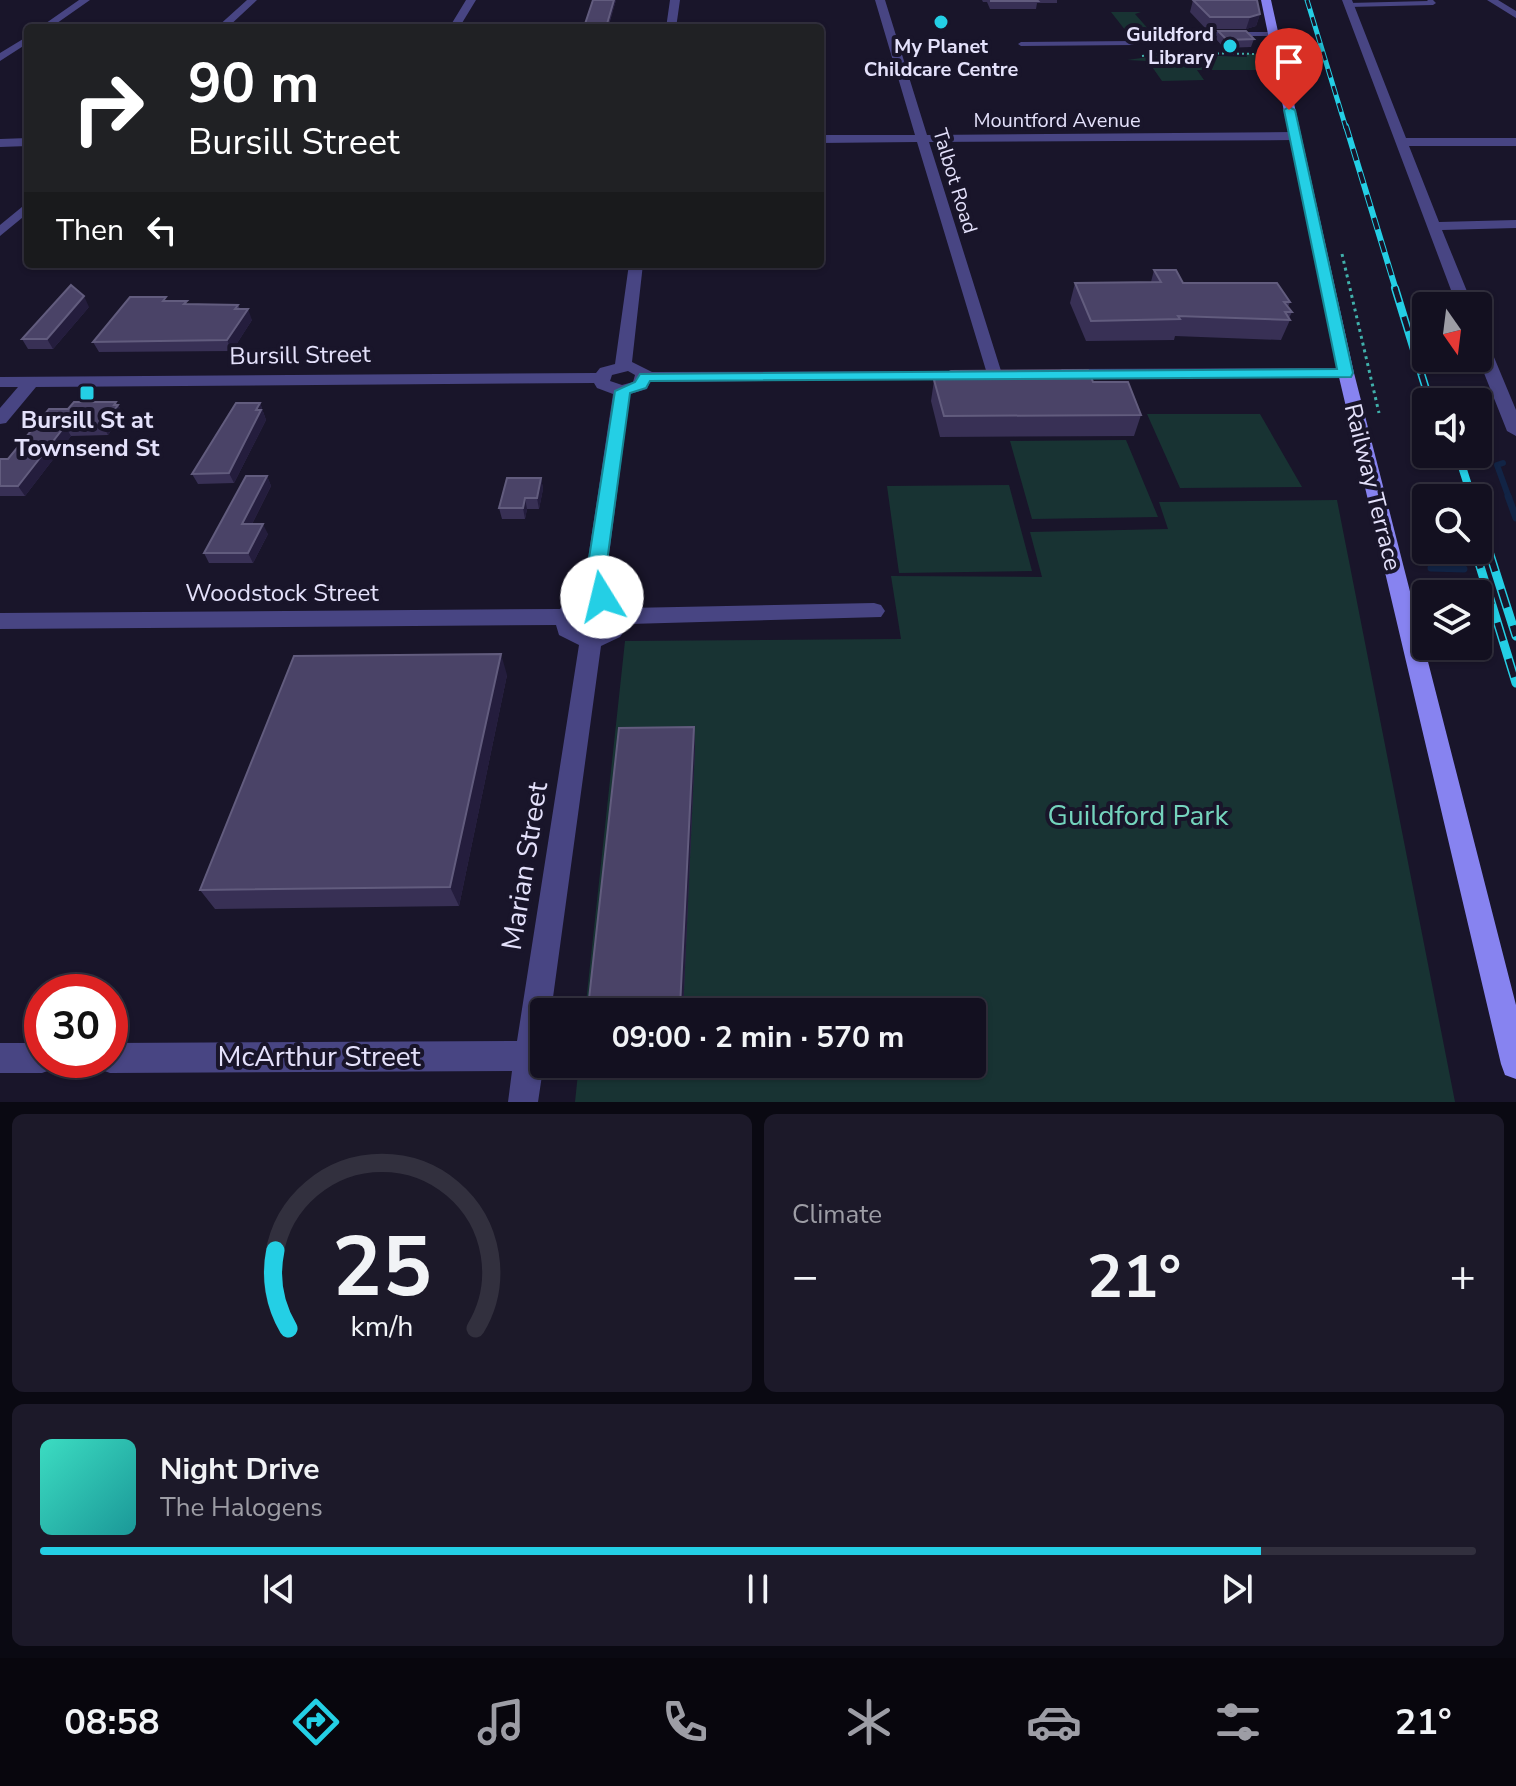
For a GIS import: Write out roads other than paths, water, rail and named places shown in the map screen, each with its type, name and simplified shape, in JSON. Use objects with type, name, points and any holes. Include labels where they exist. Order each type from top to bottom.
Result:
[{"type":"main road","name":"Railway Terrace","points":[[1266,0],[1346,373],[1516,1064]]},
{"type":"street","points":[[50,24],[85,0]]},
{"type":"street","points":[[225,24],[252,0]]},
{"type":"street","points":[[456,24],[471,0]]},
{"type":"street","points":[[672,24],[675,0]]},
{"type":"street","name":"Talbot Road","points":[[645,377],[1000,374],[921,139],[880,0]]},
{"type":"street","points":[[1492,0],[1516,15]]},
{"type":"street","points":[[1348,2],[1459,292]]},
{"type":"street","points":[[0,58],[24,42]]},
{"type":"street","name":"Mountford Avenue","points":[[824,139],[1295,136]]},
{"type":"street","points":[[0,143],[24,142]]},
{"type":"street","points":[[1402,142],[1516,142]]},
{"type":"street","points":[[0,232],[24,210]]},
{"type":"street","points":[[1432,226],[1516,224]]},
{"type":"street","points":[[623,366],[635,268]]},
{"type":"street","points":[[623,366],[636,367],[645,377],[641,385],[622,391],[606,387],[601,378],[606,371],[623,366]]},
{"type":"street","points":[[1492,372],[1516,431]]},
{"type":"street","points":[[1042,374],[1346,373]]},
{"type":"street","name":"Bursill Street","points":[[0,382],[601,378]]},
{"type":"street","points":[[0,419],[31,382]]},
{"type":"street","points":[[593,597],[622,391]]},
{"type":"street","points":[[593,597],[610,600],[621,609],[622,616],[616,629],[591,639],[571,633],[565,617],[572,606],[593,597]]},
{"type":"street","points":[[622,616],[874,611]]},
{"type":"street","name":"Woodstock Street","points":[[0,621],[565,617]]},
{"type":"street","name":"Marian Street","points":[[523,1102],[591,639]]},
{"type":"street","name":"McArthur Street","points":[[128,1058],[529,1056]]},
{"type":"street","points":[[0,1058],[24,1058]]},
{"type":"lane","points":[[1348,2],[1433,3],[1430,0]]},
{"type":"lane","points":[[1021,44],[1133,43],[1166,34],[1273,34]]},
{"type":"waterway","points":[[1503,463],[1497,465],[1509,498]]},
{"type":"waterway","points":[[1508,496],[1516,518]]},
{"type":"waterway","points":[[1431,568],[1464,569]]},
{"type":"railway","points":[[1307,0],[1346,128]]},
{"type":"railway","points":[[1346,126],[1396,290]]},
{"type":"railway","points":[[1395,288],[1426,388]]},
{"type":"railway","points":[[1462,468],[1468,484]]},
{"type":"railway","points":[[1492,561],[1516,636]]},
{"type":"railway","points":[[1479,564],[1516,683]]},
{"type":"place","name":"My Planet Childcare Centre","points":[[941,22]]},
{"type":"place","name":"Guildford Library","points":[[1230,46]]},
{"type":"place","name":"Bursill St at Townsend St","points":[[87,393]]},
{"type":"park label","name":"Guildford Park","points":[[1138,816]]}]
